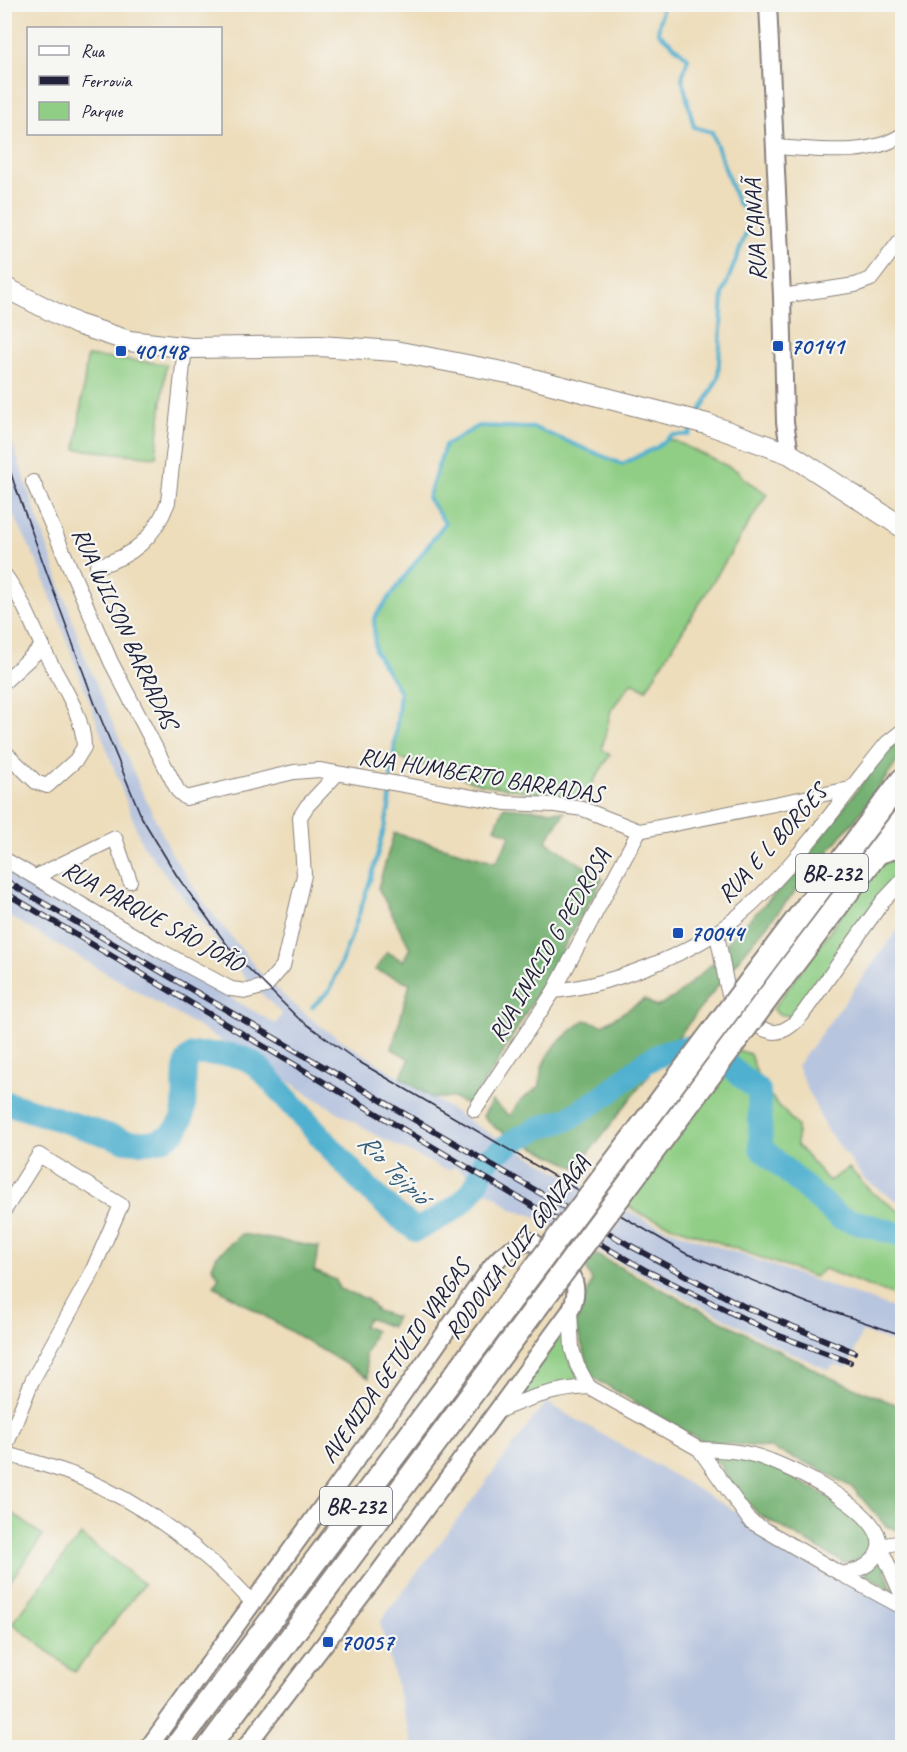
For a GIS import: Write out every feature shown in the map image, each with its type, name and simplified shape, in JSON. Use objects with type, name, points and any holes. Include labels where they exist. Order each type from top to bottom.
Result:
[{"type":"highway","name":"RODOVIA LUIZ GONZAGA","points":[[175,1748],[903,780]]},
{"type":"highway","name":"BR-232","points":[[208,1748],[903,820]]},
{"type":"highway","points":[[224,1748],[264,1676]]},
{"type":"highway","points":[[164,1748],[197,1717]]},
{"type":"main road","points":[[4,287],[100,333],[129,341],[185,347],[320,346],[395,351],[513,374],[707,424],[790,453],[903,527]]},
{"type":"street","name":"RUA CANAÃ","points":[[768,4],[782,296],[785,422],[790,453]]},
{"type":"street","points":[[775,147],[861,149],[884,145],[903,135]]},
{"type":"street","points":[[782,296],[855,285],[871,279],[903,238]]},
{"type":"street","points":[[97,566],[130,554],[145,542],[160,523],[168,502],[185,347]]},
{"type":"street","name":"RUA WILSON BARRADAS","points":[[33,482],[111,662],[178,791]]},
{"type":"street","points":[[4,574],[25,603],[70,703],[83,736],[84,747],[76,760],[47,786],[36,782],[4,751]]},
{"type":"street","points":[[4,682],[43,646]]},
{"type":"street","name":"RUA E L BORGES","points":[[554,991],[572,989],[643,967],[682,951],[716,933],[738,916],[784,869],[887,743],[903,731]]},
{"type":"street","name":"RUA HUMBERTO BARRADAS","points":[[178,791],[186,798],[193,798],[294,772],[319,770],[506,803],[555,805],[582,809],[639,831]]},
{"type":"street","name":"RUA PARQUE SÃO JOÃO","points":[[4,859],[231,988],[247,991],[266,986],[283,966],[300,896],[304,855],[299,826],[300,817],[307,806],[337,774]]},
{"type":"street","points":[[639,831],[850,789]]},
{"type":"street","name":"RUA INACIO G PEDROSA","points":[[475,1110],[554,991],[639,831]]},
{"type":"street","points":[[35,877],[115,838],[130,881]]},
{"type":"street","points":[[876,856],[903,848]]},
{"type":"street","points":[[716,933],[723,954],[729,994],[734,1005],[768,1032],[782,1031],[793,1026],[802,1015],[883,901],[903,881]]},
{"type":"street","points":[[4,1211],[39,1155],[121,1205],[91,1274],[32,1381],[4,1452],[79,1477],[117,1496],[184,1539],[210,1560],[253,1603]]},
{"type":"street","name":"AVENIDA GETÚLIO VARGAS","points":[[148,1748],[503,1252],[516,1245],[532,1241],[562,1264],[575,1281],[578,1292],[570,1311],[374,1579],[245,1748]]},
{"type":"street","points":[[570,1311],[572,1349],[577,1365],[589,1387]]},
{"type":"street","points":[[496,1412],[537,1395],[565,1388],[589,1387],[699,1449],[750,1521],[903,1607]]},
{"type":"street","points":[[699,1449],[739,1451],[771,1461],[859,1510],[878,1535],[880,1546],[903,1596]]},
{"type":"street","points":[[880,1546],[903,1542]]},
{"type":"street","points":[[841,1574],[856,1571],[868,1564],[875,1557],[880,1546]]},
{"type":"shaded area","points":[[4,418],[84,655],[139,785],[172,854],[205,904],[258,970],[284,996],[323,1028],[477,1126],[648,1222],[902,1311],[902,1346],[862,1332],[848,1368],[834,1365],[829,1370],[780,1348],[534,1216],[511,1209],[498,1198],[473,1184],[474,1178],[455,1167],[448,1170],[441,1168],[372,1133],[214,1036],[5,914],[5,866],[276,1024],[282,1014],[243,975],[142,844],[40,568],[9,505],[5,491]]},
{"type":"shaded area","points":[[902,924],[902,1204],[865,1180],[825,1127],[797,1066]]},
{"type":"shaded area","points":[[546,1402],[902,1607],[902,1747],[413,1747],[380,1622]]},
{"type":"green space","points":[[87,356],[166,364],[156,457],[76,449]]},
{"type":"green space","points":[[479,426],[535,428],[622,464],[657,447],[666,439],[675,441],[738,471],[744,479],[767,494],[646,690],[632,682],[611,710],[602,749],[610,755],[582,800],[481,784],[393,756],[400,692],[375,651],[374,618],[445,524],[428,498],[445,445]]},
{"type":"green space","points":[[902,737],[902,755],[863,810],[733,966],[577,1168],[497,1129],[483,1116],[492,1101],[510,1116],[520,1101],[540,1086],[543,1065],[553,1048],[585,1020],[603,1025],[645,999],[656,1007],[675,997],[723,954],[727,950],[728,941],[788,881],[876,765]]},
{"type":"green space","points":[[504,807],[565,812],[546,841],[603,879],[495,1067],[468,1105],[453,1098],[432,1098],[400,1077],[410,1059],[392,1049],[410,983],[375,970],[387,952],[403,961],[410,948],[378,888],[394,833],[496,862],[511,835],[495,828]]},
{"type":"green space","points":[[902,852],[902,878],[797,1017],[778,1014],[773,1009],[876,868]]},
{"type":"green space","points":[[735,1049],[750,1054],[761,1085],[797,1126],[797,1145],[829,1181],[849,1168],[871,1192],[902,1213],[902,1299],[824,1269],[814,1277],[643,1215],[621,1202]]},
{"type":"green space","points":[[241,1234],[319,1247],[314,1271],[336,1280],[339,1289],[367,1299],[377,1311],[396,1317],[391,1327],[368,1318],[363,1326],[375,1331],[365,1355],[369,1378],[214,1286],[219,1277],[212,1266],[217,1256]]},
{"type":"green space","points":[[589,1251],[829,1377],[902,1407],[902,1532],[885,1525],[853,1488],[816,1467],[770,1448],[702,1441],[592,1377],[575,1324],[592,1281],[583,1262]]},
{"type":"green space","points":[[567,1321],[581,1382],[505,1404]]},
{"type":"green space","points":[[717,1454],[767,1463],[859,1514],[872,1529],[873,1547],[868,1556],[844,1563],[758,1514],[733,1485],[715,1458]]},
{"type":"green space","points":[[4,1507],[43,1536],[5,1588],[4,1588]]},
{"type":"green space","points":[[81,1535],[144,1584],[75,1672],[12,1623]]},
{"type":"green space","points":[[881,1558],[893,1591],[864,1574]]},
{"type":"waterway","points":[[663,4],[658,32],[688,58],[682,78],[694,127],[712,132],[737,202],[752,218],[723,293],[718,378],[699,414]]},
{"type":"waterway","points":[[391,779],[400,692],[375,651],[374,618],[445,523],[428,498],[445,445],[479,426],[535,428],[622,464],[657,447],[672,435],[689,435],[693,427]]},
{"type":"waterway","points":[[312,1007],[330,990],[353,932],[374,868],[389,809],[391,786]]},
{"type":"waterway","name":"Rio Tejipió","points":[[4,1102],[126,1141],[156,1141],[173,1133],[182,1119],[185,1070],[189,1059],[200,1054],[241,1057],[262,1070],[364,1184],[416,1230],[460,1204],[475,1187],[484,1162],[512,1142],[539,1128],[568,1119],[607,1094],[646,1062],[668,1051],[703,1045],[759,1091],[761,1148],[838,1217],[902,1235]]},
{"type":"tram line","points":[[4,451],[96,707],[142,818],[177,876],[233,953],[298,1018],[356,1060],[685,1253],[808,1303],[902,1335]]},
{"type":"railway","points":[[4,880],[629,1245],[743,1306],[854,1352]]},
{"type":"railway","points":[[4,892],[517,1197],[647,1271],[777,1335],[850,1362]]},
{"type":"place","name":"70141","points":[[778,346]]},
{"type":"place","name":"40148","points":[[121,351]]},
{"type":"place","name":"70044","points":[[678,933]]},
{"type":"place","name":"70057","points":[[328,1642]]}]
